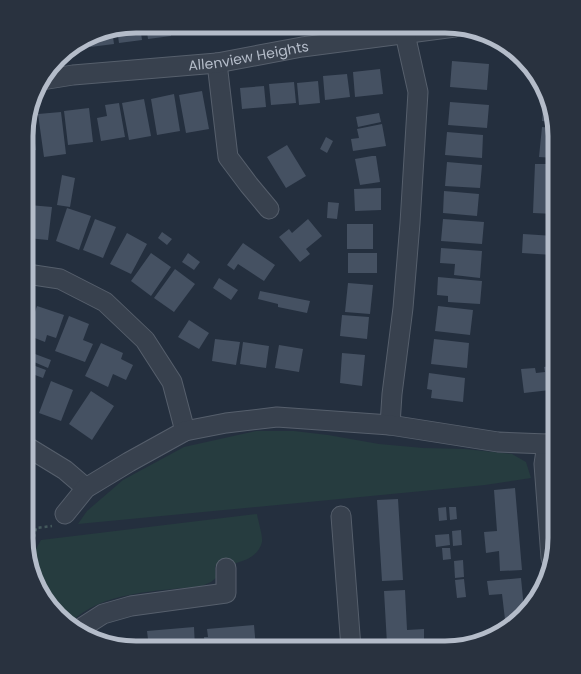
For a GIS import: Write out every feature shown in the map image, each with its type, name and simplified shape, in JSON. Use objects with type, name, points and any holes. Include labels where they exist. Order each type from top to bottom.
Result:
[{"type":"street","name":"Allenview Heights","points":[[50,79],[73,75],[217,63],[302,48],[413,33]]},
{"type":"street","points":[[390,425],[409,238],[418,92],[406,34]]},
{"type":"street","points":[[217,63],[228,157],[269,209]]},
{"type":"street","points":[[33,275],[60,279],[105,302],[145,340],[172,382],[185,431]]},
{"type":"street","points":[[65,514],[86,488],[129,462],[185,431],[226,423],[277,417],[390,425],[498,442],[548,444]]},
{"type":"street","points":[[33,450],[66,470],[86,488]]},
{"type":"street","points":[[548,453],[544,464],[548,518]]},
{"type":"street","points":[[341,516],[350,641]]},
{"type":"street","points":[[83,627],[102,614],[131,606],[226,592],[226,568]]},
{"type":"path","points":[[33,540],[36,528],[68,524],[65,514]]},
{"type":"green space","points":[[256,431],[294,431],[379,444],[423,448],[465,449],[512,454],[526,462],[531,478],[485,485],[78,524],[87,511],[123,480],[184,447]]},
{"type":"green space","points":[[257,514],[262,542],[259,549],[250,558],[236,563],[215,566],[216,578],[202,586],[132,594],[98,604],[83,612],[74,620],[54,601],[41,577],[34,552],[41,540]]},
{"type":"building","points":[[141,33],[142,40],[119,43],[118,35]]},
{"type":"building","points":[[147,33],[171,33],[171,36],[148,39]]},
{"type":"building","points":[[175,33],[191,33],[175,35]]},
{"type":"building","points":[[113,36],[114,44],[90,47],[90,44],[103,38]]},
{"type":"building","points":[[452,61],[489,64],[487,90],[450,87]]},
{"type":"building","points":[[380,69],[383,94],[355,97],[353,72]]},
{"type":"building","points":[[347,74],[350,97],[325,100],[323,76]]},
{"type":"building","points":[[318,81],[320,103],[299,105],[297,83]]},
{"type":"building","points":[[294,82],[296,103],[271,105],[269,84]]},
{"type":"building","points":[[264,86],[266,107],[242,109],[240,88]]},
{"type":"building","points":[[202,91],[209,129],[186,133],[179,95]]},
{"type":"building","points":[[174,94],[180,131],[157,135],[151,99]]},
{"type":"building","points":[[144,99],[151,136],[129,140],[122,103]]},
{"type":"building","points":[[450,102],[489,105],[487,128],[448,125]]},
{"type":"building","points":[[119,103],[125,137],[101,141],[97,118],[107,116],[105,105]]},
{"type":"building","points":[[543,106],[547,122],[542,121]]},
{"type":"building","points":[[89,108],[93,142],[68,145],[64,111]]},
{"type":"building","points":[[61,112],[66,154],[44,157],[38,114]]},
{"type":"building","points":[[379,113],[381,122],[358,127],[356,117]]},
{"type":"building","points":[[382,124],[386,146],[353,151],[351,139],[359,138],[357,129]]},
{"type":"building","points":[[542,127],[547,127],[548,158],[539,157]]},
{"type":"building","points":[[33,131],[36,150],[33,150]]},
{"type":"building","points":[[447,132],[483,135],[482,158],[445,155]]},
{"type":"building","points":[[326,137],[333,141],[327,153],[320,149]]},
{"type":"building","points":[[287,145],[306,176],[286,188],[267,157]]},
{"type":"building","points":[[376,156],[380,182],[360,185],[355,159]]},
{"type":"building","points":[[447,162],[482,165],[480,188],[445,186]]},
{"type":"building","points":[[535,164],[548,164],[548,214],[533,213]]},
{"type":"building","points":[[62,175],[75,178],[70,207],[57,205]]},
{"type":"building","points":[[381,188],[381,210],[355,211],[354,189]]},
{"type":"building","points":[[444,191],[479,194],[477,216],[443,213]]},
{"type":"building","points":[[328,202],[339,203],[337,219],[327,218]]},
{"type":"building","points":[[33,205],[52,207],[48,240],[33,239]]},
{"type":"building","points":[[67,208],[91,216],[79,250],[56,241]]},
{"type":"building","points":[[95,219],[116,227],[103,258],[83,250]]},
{"type":"building","points":[[308,219],[322,236],[306,249],[310,254],[300,262],[279,237],[289,229],[292,233]]},
{"type":"building","points":[[443,219],[484,222],[482,244],[441,241]]},
{"type":"building","points":[[347,224],[373,224],[373,249],[347,249]]},
{"type":"building","points":[[162,232],[172,239],[167,245],[158,238]]},
{"type":"building","points":[[127,233],[147,244],[131,274],[110,264]]},
{"type":"building","points":[[523,234],[548,236],[548,255],[522,253]]},
{"type":"building","points":[[243,243],[275,265],[264,281],[238,264],[234,270],[227,265]]},
{"type":"building","points":[[441,248],[482,251],[480,278],[454,275],[455,264],[440,263]]},
{"type":"building","points":[[151,253],[171,267],[151,296],[131,281]]},
{"type":"building","points":[[188,253],[200,262],[194,270],[182,262]]},
{"type":"building","points":[[348,253],[377,253],[377,273],[348,273]]},
{"type":"building","points":[[175,269],[195,284],[174,312],[154,298]]},
{"type":"building","points":[[438,277],[482,281],[480,304],[448,302],[448,296],[437,295]]},
{"type":"building","points":[[219,278],[238,290],[231,300],[213,288]]},
{"type":"building","points":[[348,283],[373,285],[370,314],[345,312]]},
{"type":"building","points":[[260,291],[310,301],[307,313],[278,307],[278,304],[258,299]]},
{"type":"building","points":[[37,306],[64,315],[56,338],[47,335],[45,342],[33,337],[33,318]]},
{"type":"building","points":[[438,306],[473,310],[470,335],[435,331]]},
{"type":"building","points":[[342,315],[369,317],[367,339],[340,336]]},
{"type":"building","points":[[69,316],[89,324],[83,340],[93,344],[85,362],[55,351]]},
{"type":"building","points":[[189,320],[209,333],[199,349],[178,337]]},
{"type":"building","points":[[215,339],[240,342],[236,365],[212,361]]},
{"type":"building","points":[[434,339],[469,343],[467,368],[431,364]]},
{"type":"building","points":[[243,342],[269,346],[266,368],[240,364]]},
{"type":"building","points":[[101,343],[123,353],[121,359],[133,365],[126,380],[113,374],[108,387],[85,376]]},
{"type":"building","points":[[279,345],[303,349],[299,372],[275,368]]},
{"type":"building","points":[[33,353],[51,360],[48,368],[33,362]]},
{"type":"building","points":[[342,353],[365,355],[362,386],[340,383]]},
{"type":"building","points":[[33,365],[46,370],[43,378],[33,374]]},
{"type":"building","points":[[548,366],[548,390],[524,393],[521,369],[535,368],[536,373],[545,372],[544,367]]},
{"type":"building","points":[[429,373],[465,378],[463,402],[431,398],[432,390],[427,389]]},
{"type":"building","points":[[51,381],[73,390],[61,421],[39,413]]},
{"type":"building","points":[[91,391],[114,406],[92,440],[69,424]]},
{"type":"building","points":[[515,488],[522,570],[500,571],[499,551],[486,553],[484,532],[497,531],[494,490]]},
{"type":"building","points":[[398,499],[403,580],[382,581],[377,500]]},
{"type":"building","points":[[446,507],[447,520],[439,521],[438,508]]},
{"type":"building","points":[[449,507],[456,507],[457,519],[450,520]]},
{"type":"building","points":[[461,530],[462,545],[453,546],[452,531]]},
{"type":"building","points":[[449,534],[450,545],[436,547],[435,535]]},
{"type":"building","points":[[442,548],[450,548],[451,559],[443,560]]},
{"type":"building","points":[[463,560],[464,577],[455,578],[454,561]]},
{"type":"building","points":[[521,578],[524,605],[505,622],[502,594],[489,595],[487,581]]},
{"type":"building","points":[[464,579],[466,597],[457,598],[455,580]]},
{"type":"building","points":[[405,590],[407,630],[424,629],[424,641],[387,641],[384,591]]},
{"type":"building","points":[[254,625],[255,641],[204,641],[204,637],[208,637],[207,629]]},
{"type":"building","points":[[194,627],[195,641],[148,641],[147,631]]}]
